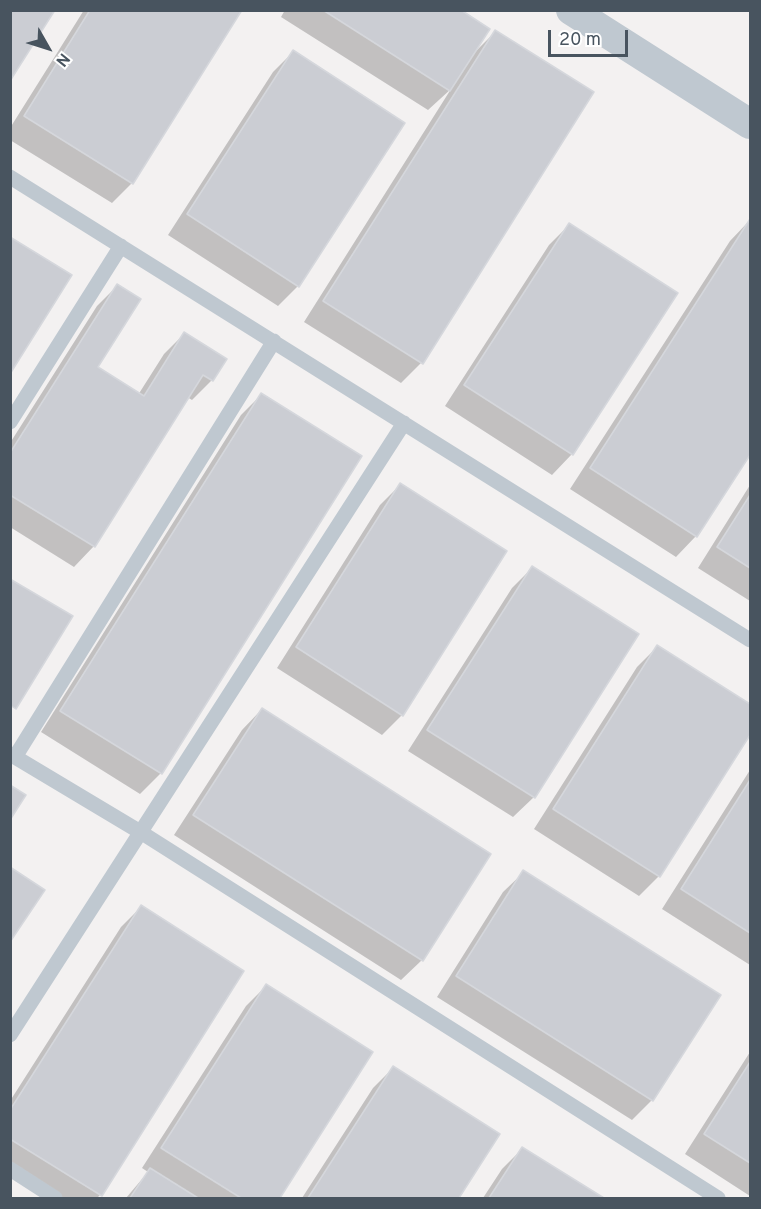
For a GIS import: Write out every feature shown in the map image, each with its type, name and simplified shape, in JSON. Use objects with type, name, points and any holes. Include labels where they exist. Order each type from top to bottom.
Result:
[{"type":"street","points":[[571,10],[750,124]]},
{"type":"lane","points":[[10,177],[750,640]]},
{"type":"lane","points":[[10,422],[121,246]]},
{"type":"lane","points":[[274,341],[13,755],[141,833],[718,1198]]},
{"type":"lane","points":[[10,1035],[404,423]]},
{"type":"lane","points":[[10,1169],[55,1198]]},
{"type":"building","points":[[10,10],[55,10],[10,81]]},
{"type":"building","points":[[90,10],[242,10],[133,184],[24,116]]},
{"type":"building","points":[[323,10],[461,10],[490,29],[450,91]]},
{"type":"building","points":[[495,30],[594,92],[423,364],[323,301]]},
{"type":"building","points":[[293,50],[405,123],[299,287],[187,214]]},
{"type":"building","points":[[750,219],[750,455],[697,537],[590,468]]},
{"type":"building","points":[[569,223],[678,293],[573,455],[464,385]]},
{"type":"building","points":[[10,237],[72,275],[10,374]]},
{"type":"building","points":[[117,284],[141,299],[98,367],[144,396],[184,332],[227,359],[213,381],[203,375],[95,547],[10,495],[10,453]]},
{"type":"building","points":[[261,393],[362,456],[162,774],[60,711]]},
{"type":"building","points":[[400,483],[507,551],[403,716],[296,647]]},
{"type":"building","points":[[750,495],[750,568],[717,547]]},
{"type":"building","points":[[532,566],[639,634],[535,798],[427,730]]},
{"type":"building","points":[[10,579],[73,616],[16,709],[10,705]]},
{"type":"building","points":[[657,645],[750,704],[750,735],[660,877],[553,809]]},
{"type":"building","points":[[262,708],[491,854],[423,961],[193,815]]},
{"type":"building","points":[[750,780],[750,933],[681,889]]},
{"type":"building","points":[[10,785],[26,795],[10,820]]},
{"type":"building","points":[[10,867],[45,890],[10,942]]},
{"type":"building","points":[[523,870],[721,995],[653,1101],[456,976]]},
{"type":"building","points":[[141,905],[244,971],[102,1196],[10,1139],[10,1110]]},
{"type":"building","points":[[266,984],[373,1052],[280,1198],[241,1198],[161,1148]]},
{"type":"building","points":[[750,1062],[750,1163],[704,1134]]},
{"type":"building","points":[[393,1066],[500,1134],[459,1198],[308,1198]]},
{"type":"building","points":[[522,1147],[604,1198],[489,1198]]},
{"type":"building","points":[[150,1168],[198,1198],[130,1198]]}]
